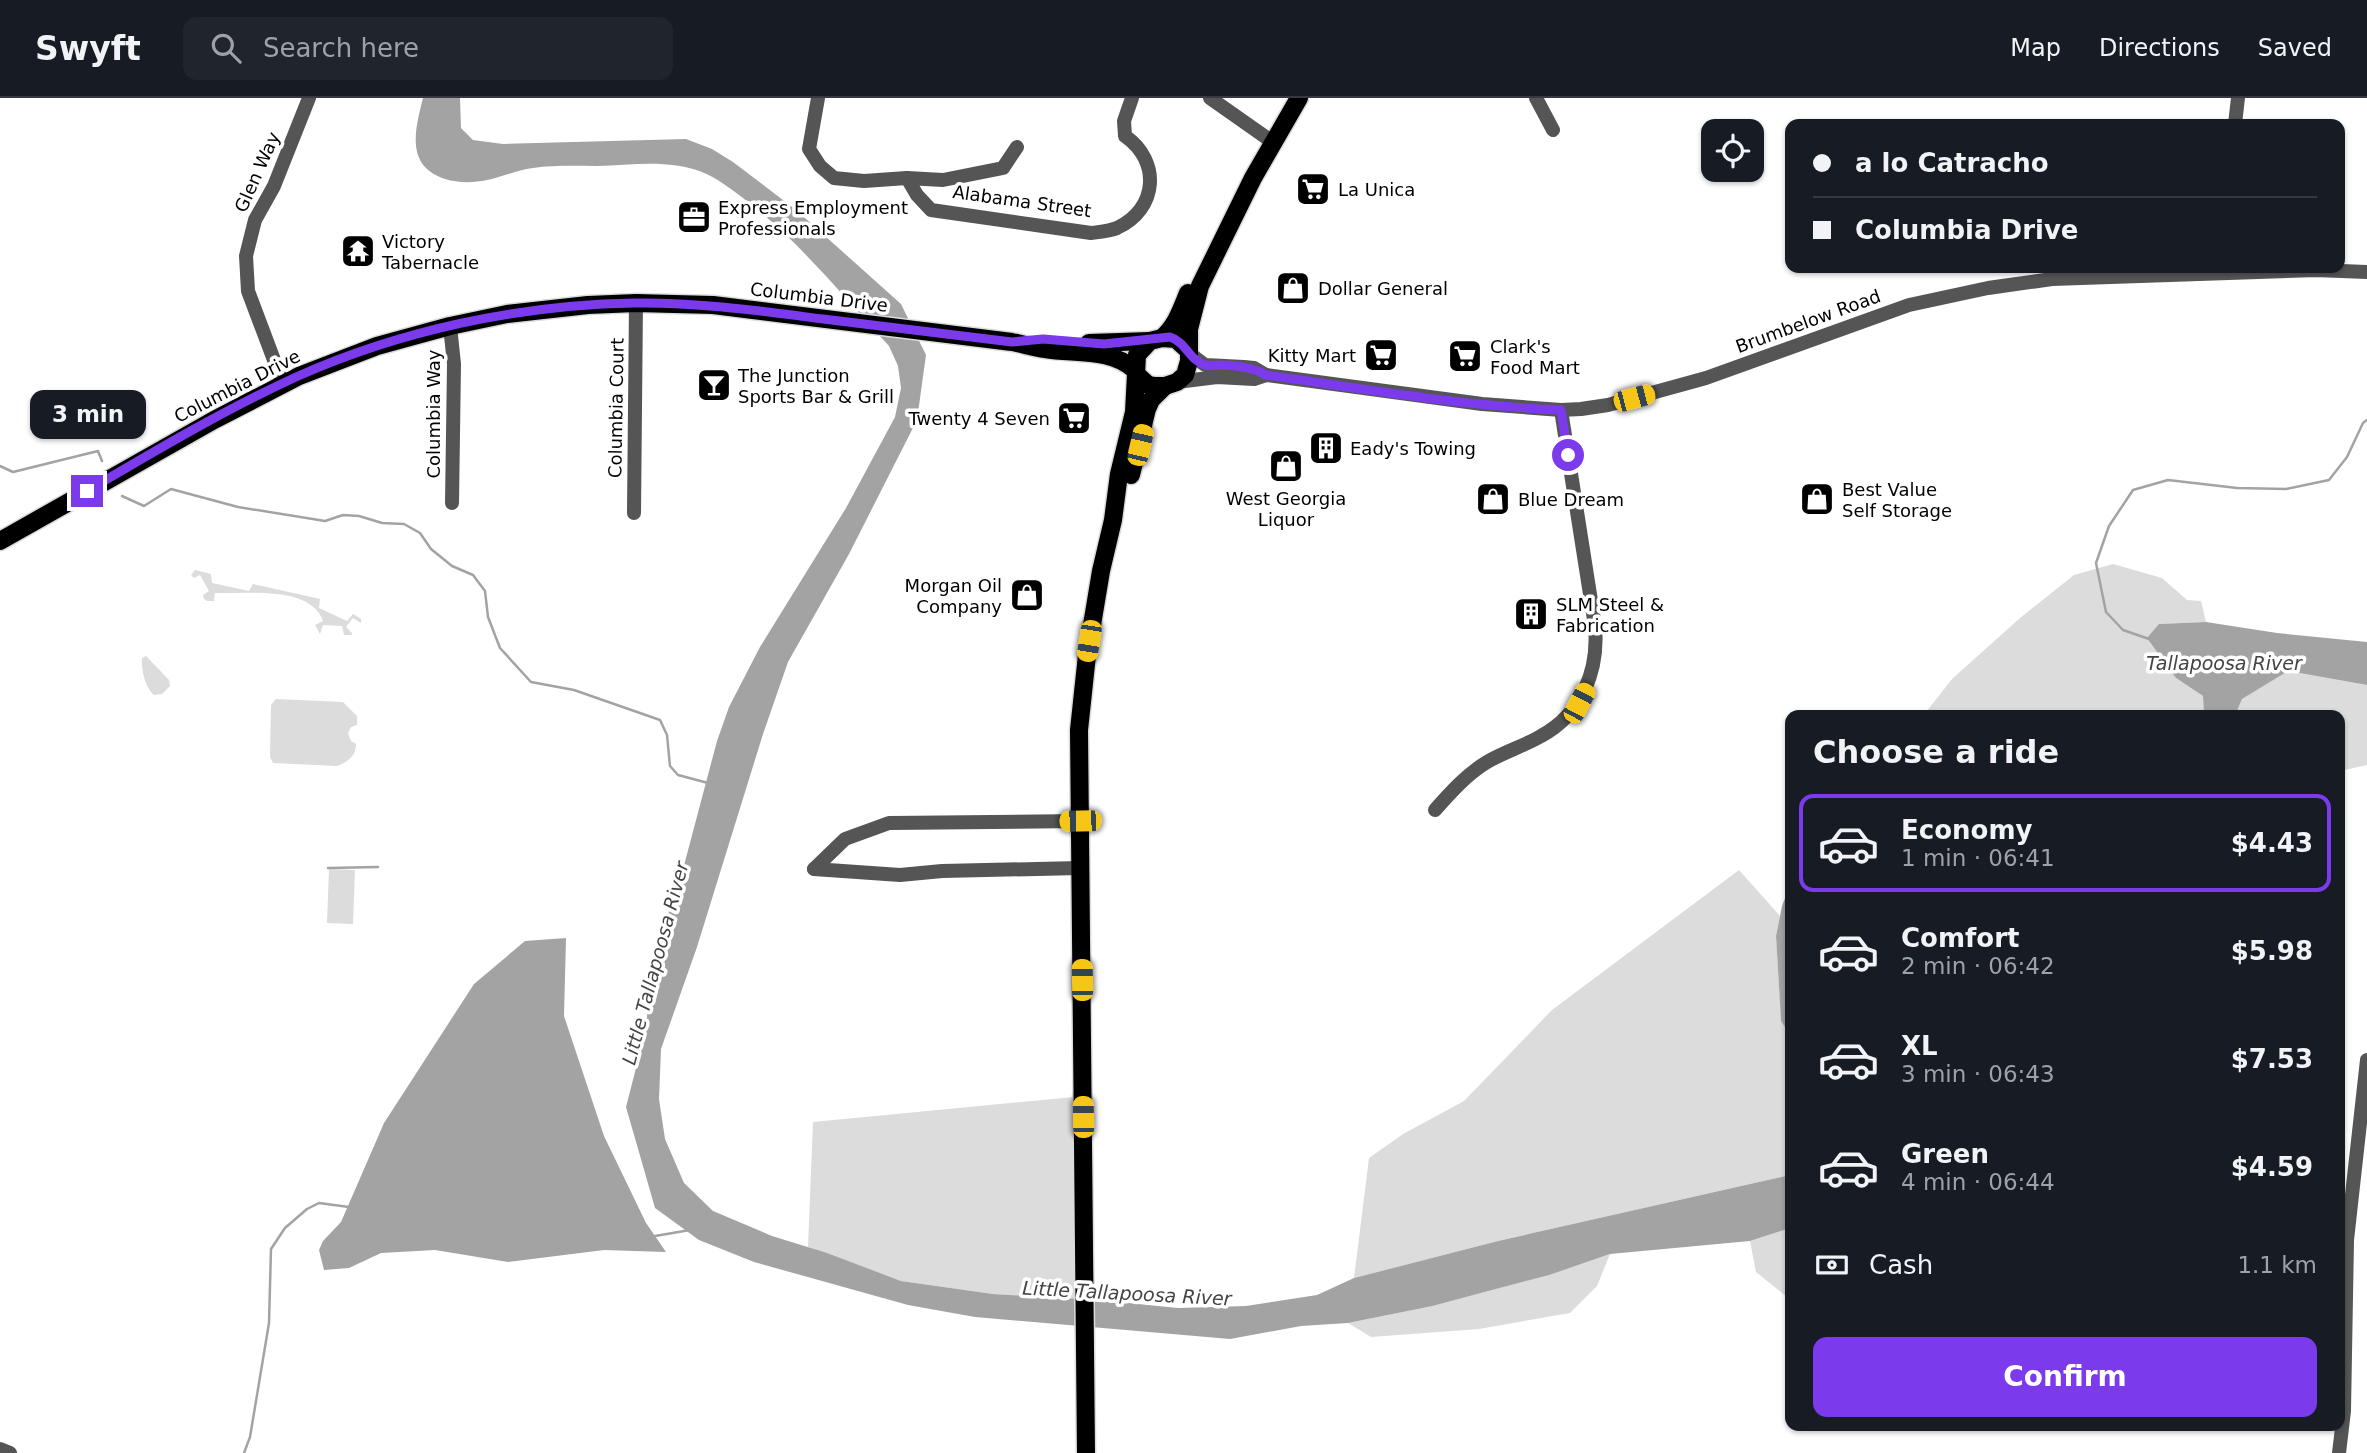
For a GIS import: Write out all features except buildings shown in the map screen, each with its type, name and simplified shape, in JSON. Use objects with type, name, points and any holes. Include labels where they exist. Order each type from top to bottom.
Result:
[{"type":"main road","points":[[1113,520],[1130,478],[1151,400],[1185,375],[1189,329],[1200,286],[1253,178],[1299,98]]},
{"type":"main road","points":[[1086,1453],[1079,730],[1087,655],[1101,571],[1113,520],[1119,474],[1134,412],[1137,355],[1172,328],[1215,231],[1232,202],[1253,178]]},
{"type":"main road","name":"Columbia Drive","points":[[0,541],[283,384],[377,346],[507,314],[636,303],[726,306],[1012,342],[1043,349],[1109,355],[1125,362],[1136,372]]},
{"type":"main road","name":"Columbia Drive","points":[[1012,342],[1043,339],[1104,344],[1156,339]]},
{"type":"main road","points":[[1156,339],[1176,339],[1189,352]]},
{"type":"main road","points":[[1136,372],[1148,385],[1171,384]]},
{"type":"street","name":"Glen Way","points":[[283,384],[248,291],[246,256],[255,220],[275,186],[309,98]]},
{"type":"street","points":[[818,98],[809,149],[834,178],[864,181],[896,181],[907,178],[943,180],[1003,168],[1017,147]]},
{"type":"street","name":"Alabama Street","points":[[907,178],[917,195],[931,209],[1091,233],[1115,229],[1128,222],[1138,211],[1147,198],[1151,182],[1149,166],[1142,152],[1125,136],[1124,121],[1132,98]]},
{"type":"street","points":[[1210,98],[1274,143]]},
{"type":"street","points":[[1536,98],[1553,130]]},
{"type":"street","points":[[2236,119],[2238,98]]},
{"type":"street","name":"Brumbelow Road","points":[[2345,271],[2367,272]]},
{"type":"street","name":"Brumbelow Road","points":[[1189,352],[1205,365],[1254,368],[1266,375],[1482,404],[1561,410],[1608,405],[1694,381],[1909,305],[1952,294],[2052,279],[2167,273]]},
{"type":"street","name":"Columbia Court","points":[[634,513],[636,303]]},
{"type":"street","name":"Columbia Way","points":[[450,326],[454,364],[452,503]]},
{"type":"street","name":"Brumbelow Road","points":[[1171,384],[1217,377],[1254,379],[1266,375]]},
{"type":"street","points":[[1435,810],[1452,791],[1486,763],[1543,736],[1556,726],[1579,703],[1593,671],[1596,652],[1595,626],[1561,410]]},
{"type":"street","points":[[1080,821],[889,823],[845,839],[814,869],[900,875],[942,871],[1080,868]]},
{"type":"street","points":[[2345,1354],[2347,1240],[2367,1060]]},
{"type":"street","points":[[2339,1453],[2342,1431]]},
{"type":"street","points":[[0,1449],[10,1453]]},
{"type":"shaded area","points":[[2113,564],[2162,578],[2187,600],[2201,601],[2206,622],[2159,624],[2176,678],[2203,696],[2204,710],[1928,710],[1952,679],[2020,618],[2074,575]]},
{"type":"shaded area","points":[[195,570],[211,574],[212,583],[249,591],[253,584],[320,599],[319,608],[347,621],[353,614],[361,619],[361,623],[353,618],[346,627],[352,635],[344,635],[342,626],[323,625],[320,634],[315,625],[323,621],[316,610],[305,602],[276,594],[215,593],[214,601],[207,601],[203,595],[209,591],[200,575],[194,578],[191,575]]},
{"type":"shaded area","points":[[146,656],[169,680],[170,686],[162,694],[154,695],[146,683],[142,658]]},
{"type":"shaded area","points":[[2287,671],[2367,685],[2367,765],[2345,770],[2345,710],[2237,710],[2242,699]]},
{"type":"shaded area","points":[[276,699],[343,702],[357,716],[357,725],[351,727],[348,733],[351,741],[356,744],[353,755],[337,766],[273,763],[270,757],[271,705]]},
{"type":"shaded area","points":[[329,869],[355,870],[353,924],[327,923]]},
{"type":"shaded area","points":[[1739,870],[1780,916],[1776,936],[1781,1021],[1785,1027],[1785,1176],[1498,1241],[1354,1278],[1369,1158],[1403,1134],[1464,1101],[1552,1010]]},
{"type":"shaded area","points":[[1074,1097],[1075,1299],[993,1294],[901,1281],[808,1247],[813,1122]]},
{"type":"shaded area","points":[[1785,1230],[1785,1295],[1756,1272],[1750,1241]]},
{"type":"shaded area","points":[[1610,1254],[1597,1286],[1570,1313],[1479,1329],[1371,1337],[1348,1323],[1480,1293]]},
{"type":"water","name":"Little Tallapoosa River","points":[[423,98],[460,98],[461,128],[473,140],[503,144],[686,139],[712,149],[796,210],[901,304],[926,355],[917,420],[849,554],[788,662],[697,947],[661,1049],[659,1099],[665,1139],[684,1183],[713,1211],[772,1236],[901,1281],[993,1294],[1178,1308],[1246,1306],[1317,1295],[1354,1278],[1498,1241],[1785,1176],[1785,1230],[1750,1241],[1610,1254],[1549,1275],[1432,1306],[1348,1323],[1301,1326],[1230,1339],[975,1317],[908,1305],[754,1262],[699,1240],[655,1208],[626,1107],[644,1037],[657,947],[682,873],[717,741],[729,707],[760,647],[846,508],[895,417],[901,388],[898,366],[889,346],[801,250],[763,214],[713,177],[676,165],[650,164],[541,167],[493,179],[460,182],[432,173],[424,165],[416,146],[417,122]]},
{"type":"water","name":"Tallapoosa River","points":[[2206,622],[2277,633],[2367,642],[2367,685],[2288,671],[2242,699],[2237,710],[2204,710],[2203,696],[2176,678],[2147,638],[2159,624]]},
{"type":"water","points":[[1785,898],[1785,1027],[1781,1021],[1776,936]]},
{"type":"water","points":[[566,938],[564,1016],[604,1136],[646,1223],[666,1252],[604,1250],[508,1262],[435,1250],[381,1253],[349,1268],[324,1270],[319,1250],[323,1241],[341,1222],[384,1123],[474,984],[525,941]]},
{"type":"waterway","points":[[2149,639],[2123,630],[2106,612],[2096,563],[2109,526],[2133,490],[2168,480],[2237,488],[2286,489],[2329,480],[2347,457],[2367,420]]},
{"type":"waterway","points":[[0,466],[13,472],[98,451],[102,461]]},
{"type":"waterway","points":[[122,496],[144,506],[171,489],[238,507],[325,521],[343,515],[359,516],[382,523],[404,524],[420,533],[431,549],[452,566],[473,575],[485,591],[488,617],[500,648],[531,682],[574,690],[660,720],[667,735],[670,766],[678,775],[708,783]]},
{"type":"waterway","points":[[328,868],[378,867]]},
{"type":"waterway","points":[[244,1453],[250,1437],[269,1323],[271,1249],[285,1228],[307,1209],[319,1203],[349,1207]]},
{"type":"waterway","points":[[655,1236],[690,1230]]},
{"type":"place","name":"La Unica","points":[[1313,189]]},
{"type":"place","name":"Express Employment Professionals","points":[[694,217]]},
{"type":"place","name":"Victory Tabernacle","points":[[358,251]]},
{"type":"place","name":"Dollar General","points":[[1293,288]]},
{"type":"place","name":"Kitty Mart","points":[[1381,355]]},
{"type":"place","name":"Clark's Food Mart","points":[[1465,356]]},
{"type":"place","name":"The Junction Sports Bar & Grill","points":[[714,385]]},
{"type":"place","name":"Twenty 4 Seven","points":[[1074,418]]},
{"type":"place","name":"Eady's Towing","points":[[1326,448]]},
{"type":"place","name":"West Georgia Liquor","points":[[1286,466]]},
{"type":"place","name":"Blue Dream","points":[[1493,499]]},
{"type":"place","name":"Best Value Self Storage","points":[[1817,499]]},
{"type":"place","name":"Morgan Oil Company","points":[[1027,595]]},
{"type":"place","name":"SLM Steel & Fabrication","points":[[1531,614]]},
{"type":"route","points":[[87,491],[250,400],[299,376],[377,346],[507,314],[636,303],[713,305],[1012,342],[1043,339],[1104,344],[1170,337],[1208,366],[1254,368],[1266,375],[1424,397],[1526,409],[1561,410],[1568,455]]}]
